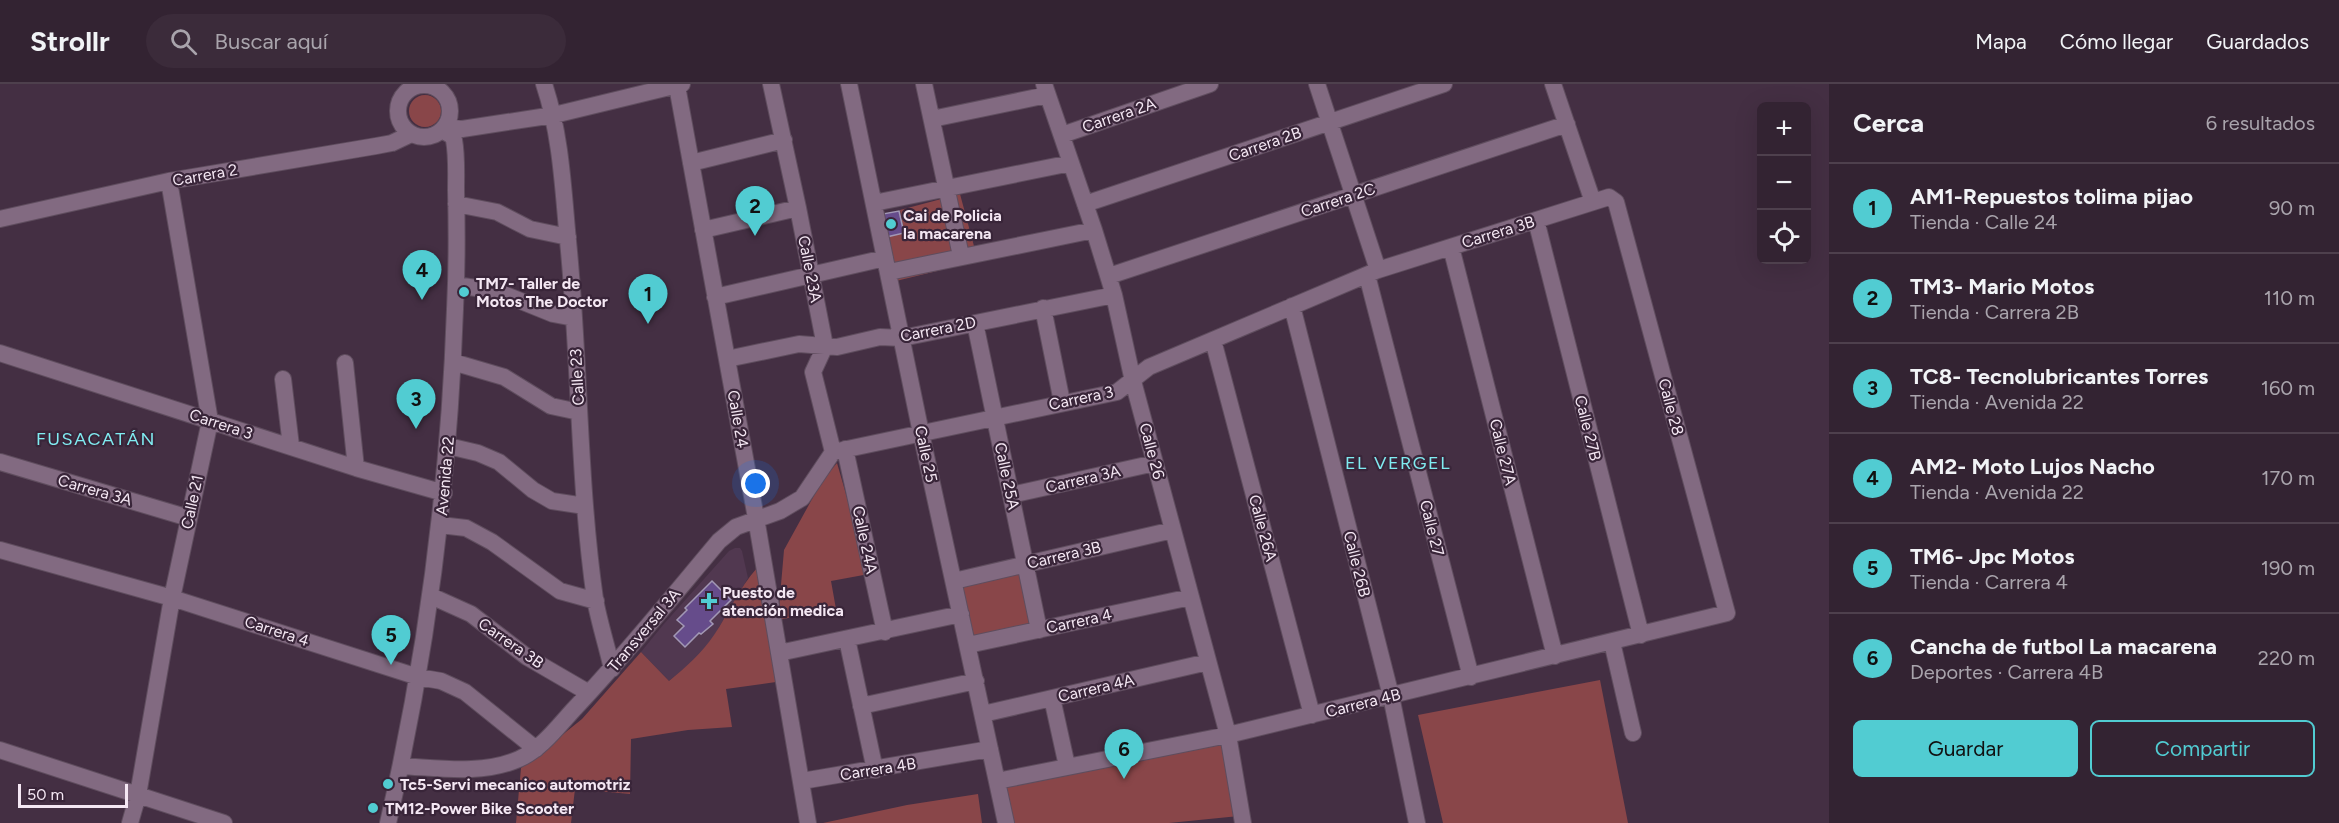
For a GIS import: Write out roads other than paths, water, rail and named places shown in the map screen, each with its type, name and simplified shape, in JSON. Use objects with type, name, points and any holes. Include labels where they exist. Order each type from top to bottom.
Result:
[{"type":"street","name":"Calle 23","points":[[544,84],[554,115],[564,181],[585,506],[596,601],[612,669]]},
{"type":"street","name":"Calle 23A","points":[[771,84],[825,346]]},
{"type":"street","name":"Calle 25","points":[[849,84],[921,433],[1006,823]]},
{"type":"street","points":[[924,84],[961,256]]},
{"type":"street","name":"Carrera 2A","points":[[1062,135],[1210,84]]},
{"type":"street","name":"Calle 27","points":[[1317,84],[1355,194],[1471,677]]},
{"type":"street","name":"Carrera 2B","points":[[1085,204],[1444,84]]},
{"type":"street","points":[[1553,84],[1593,202]]},
{"type":"street","points":[[444,129],[450,115],[450,105],[437,86],[419,85],[400,89],[398,116],[404,129],[419,137],[429,137],[444,129],[462,129],[554,115],[622,91],[679,85]]},
{"type":"street","name":"Calle 24","points":[[679,85],[808,823]]},
{"type":"street","points":[[932,119],[1046,89]]},
{"type":"street","name":"Calle 26","points":[[1046,89],[1109,276],[1133,381],[1228,735],[1243,823]]},
{"type":"street","name":"Carrera 2C","points":[[1109,276],[1567,124]]},
{"type":"street","name":"Avenida 22","points":[[388,823],[401,766],[431,596],[448,446],[456,285],[456,204],[454,140],[444,129]]},
{"type":"street","name":"Carrera 2","points":[[0,219],[169,181],[376,146],[411,134]]},
{"type":"street","points":[[691,163],[784,140]]},
{"type":"street","points":[[874,203],[1071,163]]},
{"type":"street","name":"Calle 21","points":[[130,823],[138,795],[172,598],[210,421],[169,181]]},
{"type":"street","name":"Carrera 3B","points":[[1373,272],[1610,197],[1616,202]]},
{"type":"street","name":"Calle 28","points":[[1616,202],[1727,613]]},
{"type":"street","points":[[456,204],[497,212],[530,229],[568,237]]},
{"type":"street","points":[[703,230],[798,208]]},
{"type":"street","name":"Calle 27B","points":[[1536,220],[1641,635]]},
{"type":"street","points":[[715,297],[811,275],[961,256],[1094,230]]},
{"type":"street","name":"Calle 27A","points":[[1451,247],[1555,656]]},
{"type":"street","name":"Carrera 3","points":[[839,450],[1117,392],[1149,367],[1373,272]]},
{"type":"street","points":[[456,285],[496,291],[553,314],[574,318]]},
{"type":"street","name":"Carrera 2D","points":[[727,359],[799,344],[837,347],[880,337],[902,338],[1114,295]]},
{"type":"street","name":"Calle 26B","points":[[1292,306],[1391,696],[1417,823]]},
{"type":"street","points":[[1043,308],[1062,402]]},
{"type":"street","name":"Calle 25A","points":[[975,322],[1039,630]]},
{"type":"street","name":"Calle 26A","points":[[1213,340],[1312,715]]},
{"type":"street","points":[[756,518],[780,511],[802,498],[839,450],[813,372],[825,346]]},
{"type":"street","name":"Carrera 3","points":[[0,353],[356,468],[444,493]]},
{"type":"street","points":[[453,362],[504,377],[551,406],[579,412]]},
{"type":"street","points":[[345,363],[356,468]]},
{"type":"street","points":[[283,379],[291,446]]},
{"type":"street","points":[[448,446],[478,453],[499,462],[533,490],[552,501],[585,506]]},
{"type":"street","name":"Calle 24A","points":[[839,450],[885,632]]},
{"type":"street","name":"Carrera 3A","points":[[0,462],[189,518]]},
{"type":"street","name":"Carrera 3A","points":[[1011,495],[1155,462]]},
{"type":"street","name":"Transversal 3A","points":[[536,749],[612,669],[719,541],[736,526],[756,518]]},
{"type":"street","points":[[440,525],[466,528],[492,542],[560,591],[596,601]]},
{"type":"street","name":"Carrera 3B","points":[[954,581],[1173,530]]},
{"type":"street","name":"Carrera 4","points":[[0,550],[172,598],[418,676],[441,681],[465,692],[536,749]]},
{"type":"street","name":"Carrera 3B","points":[[431,596],[471,614],[527,657],[589,693]]},
{"type":"street","name":"Carrera 4","points":[[968,645],[1191,597]]},
{"type":"street","name":"Carrera 4B","points":[[997,781],[1228,735],[1727,613]]},
{"type":"street","points":[[779,653],[961,615]]},
{"type":"street","points":[[847,639],[875,770]]},
{"type":"street","points":[[1612,642],[1633,733]]},
{"type":"street","name":"Carrera 4A","points":[[983,714],[1208,662]]},
{"type":"street","points":[[861,706],[976,681]]},
{"type":"street","points":[[1052,698],[1067,766]]},
{"type":"street","points":[[401,766],[468,770],[497,766],[520,759],[536,749]]},
{"type":"street","points":[[0,750],[224,823]]},
{"type":"street","name":"Carrera 4B","points":[[802,781],[990,750]]},
{"type":"place","name":"Cai de Policia la macarena","points":[[891,224]]},
{"type":"place","name":"TM3- Mario Motos","points":[[755,236]]},
{"type":"place","name":"TM7- Taller de Motos The Doctor","points":[[464,292]]},
{"type":"place","name":"AM2- Moto Lujos Nacho","points":[[422,300]]},
{"type":"place","name":"AM1-Repuestos tolima pijao","points":[[648,324]]},
{"type":"place","name":"TC8- Tecnolubricantes Torres","points":[[416,429]]},
{"type":"place","name":"Puesto de atención medica","points":[[709,601]]},
{"type":"place","name":"TM6- Jpc Motos","points":[[391,665]]},
{"type":"place","name":"Cancha de futbol La macarena","points":[[1124,779]]},
{"type":"place","name":"Tc5-Servi mecanico automotriz","points":[[388,784]]},
{"type":"place","name":"TM12-Power Bike Scooter","points":[[373,808]]},
{"type":"district","name":"FUSACATÁN","points":[[96,439]]},
{"type":"district","name":"EL VERGEL","points":[[1398,463]]}]
